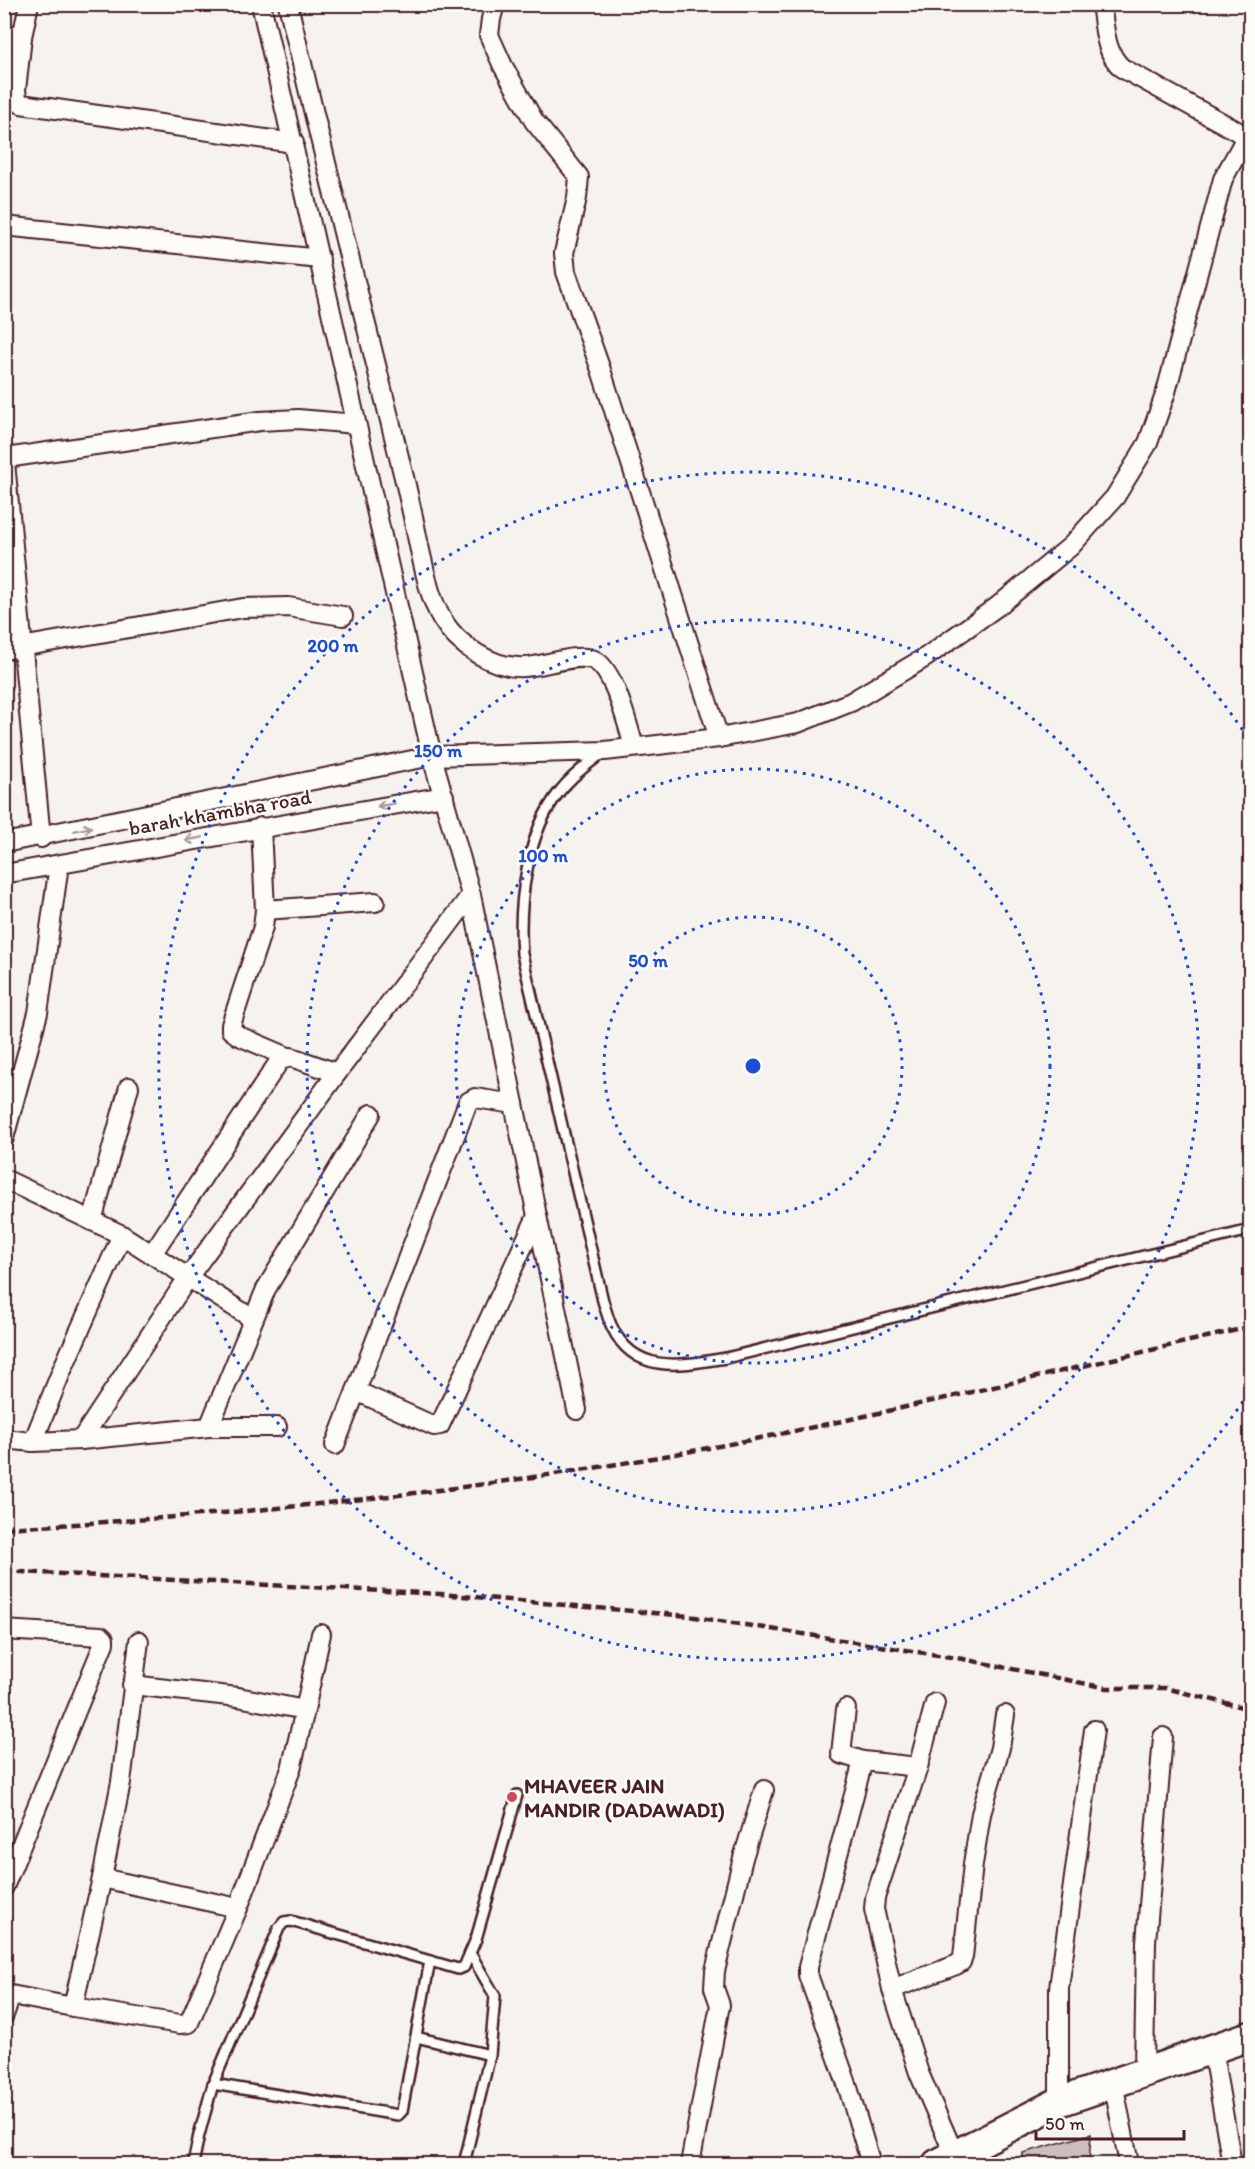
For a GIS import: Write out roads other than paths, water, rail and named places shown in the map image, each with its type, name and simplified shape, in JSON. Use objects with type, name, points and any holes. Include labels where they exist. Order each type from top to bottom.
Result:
[{"type":"main road","points":[[946,2160],[1059,2102],[1251,2036]]},
{"type":"street","points":[[28,4],[14,35],[16,90],[17,99],[21,105],[294,143]]},
{"type":"street","points":[[261,4],[432,756],[471,895],[577,1410]]},
{"type":"street","points":[[288,4],[326,169],[403,473],[426,578],[437,609],[450,632],[461,642],[474,652],[500,663],[525,668],[586,658],[596,661],[604,669],[622,706],[634,747]]},
{"type":"street","points":[[495,4],[489,35],[503,66],[534,121],[579,177],[577,198],[564,253],[566,272],[601,370],[719,738]]},
{"type":"street","points":[[1101,4],[1108,50],[1114,61],[1122,68],[1248,133]]},
{"type":"street","name":"barah khambha road","points":[[4,843],[41,838],[432,756],[605,751],[719,738],[798,723],[851,702],[926,657],[998,606],[1071,546],[1114,497],[1148,443],[1166,392],[1223,179],[1248,133]]},
{"type":"street","points":[[4,226],[320,259]]},
{"type":"street","points":[[41,838],[5,455],[260,421],[298,418],[356,424]]},
{"type":"street","points":[[4,650],[243,608],[288,607],[343,616]]},
{"type":"street","name":"barah khambha road","points":[[4,874],[444,796]]},
{"type":"street","points":[[261,827],[265,910],[263,927],[231,1030],[238,1036],[288,1056],[337,1072]]},
{"type":"street","points":[[4,1138],[38,1013],[59,865]]},
{"type":"street","points":[[81,1440],[189,1276],[337,1072],[471,895]]},
{"type":"street","points":[[265,910],[375,902]]},
{"type":"street","points":[[152,1254],[280,1060],[288,1056]]},
{"type":"street","points":[[92,1221],[129,1087]]},
{"type":"street","points":[[335,1445],[468,1102],[475,1098],[514,1104]]},
{"type":"street","points":[[209,1427],[266,1289],[371,1114]]},
{"type":"street","points":[[4,1179],[122,1235],[253,1319]]},
{"type":"street","points":[[356,1391],[434,1426],[441,1425],[537,1216]]},
{"type":"street","points":[[33,1442],[122,1235]]},
{"type":"street","points":[[4,1439],[33,1442],[81,1440],[209,1427],[277,1427]]},
{"type":"street","points":[[4,1630],[101,1636],[104,1643],[4,1887]]},
{"type":"street","points":[[4,2014],[11,1995],[180,2024],[189,2023],[238,1908],[291,1769],[321,1635]]},
{"type":"street","points":[[73,2007],[121,1782],[139,1641]]},
{"type":"street","points":[[132,1686],[238,1697],[305,1710]]},
{"type":"street","points":[[935,1703],[918,1767],[875,1898],[875,1917],[892,1989],[946,2160]]},
{"type":"street","points":[[846,1708],[840,1754],[863,1761],[918,1767]]},
{"type":"street","points":[[892,1989],[961,1962],[981,1814],[1000,1748],[1005,1715]]},
{"type":"street","points":[[1059,2102],[1059,1988],[1094,1730]]},
{"type":"street","points":[[1144,2071],[1146,1942],[1163,1737]]},
{"type":"street","points":[[863,1761],[808,1967],[808,1975],[846,2081],[871,2164]]},
{"type":"street","points":[[690,2164],[720,2005],[714,1988],[715,1971],[743,1858],[764,1790]]},
{"type":"street","points":[[102,1878],[238,1908]]},
{"type":"street","points":[[1212,2048],[1232,2164]]},
{"type":"street","points":[[1113,2082],[1130,2164]]},
{"type":"lane","points":[[605,751],[588,763],[558,793],[535,834],[522,896],[520,927],[522,954],[603,1301],[612,1329],[624,1346],[641,1358],[658,1365],[678,1366],[726,1358],[1251,1230]]},
{"type":"lane","points":[[193,2164],[213,2084],[279,1928],[284,1922],[291,1921],[458,1969],[467,1964],[517,1795]]},
{"type":"lane","points":[[464,2164],[490,2055],[495,1996],[470,1953]]},
{"type":"lane","points":[[213,2084],[398,2115],[402,2111],[430,1961]]},
{"type":"lane","points":[[416,2037],[490,2055]]},
{"type":"railway","points":[[4,1528],[193,1516],[287,1507],[569,1472],[817,1426],[1250,1327]]},
{"type":"railway","points":[[4,1571],[441,1594],[688,1616],[963,1659],[1107,1688],[1165,1688],[1250,1709]]},
{"type":"place","name":"MHAVEER JAIN MANDIR (DADAWADI)","points":[[512,1797]]}]
